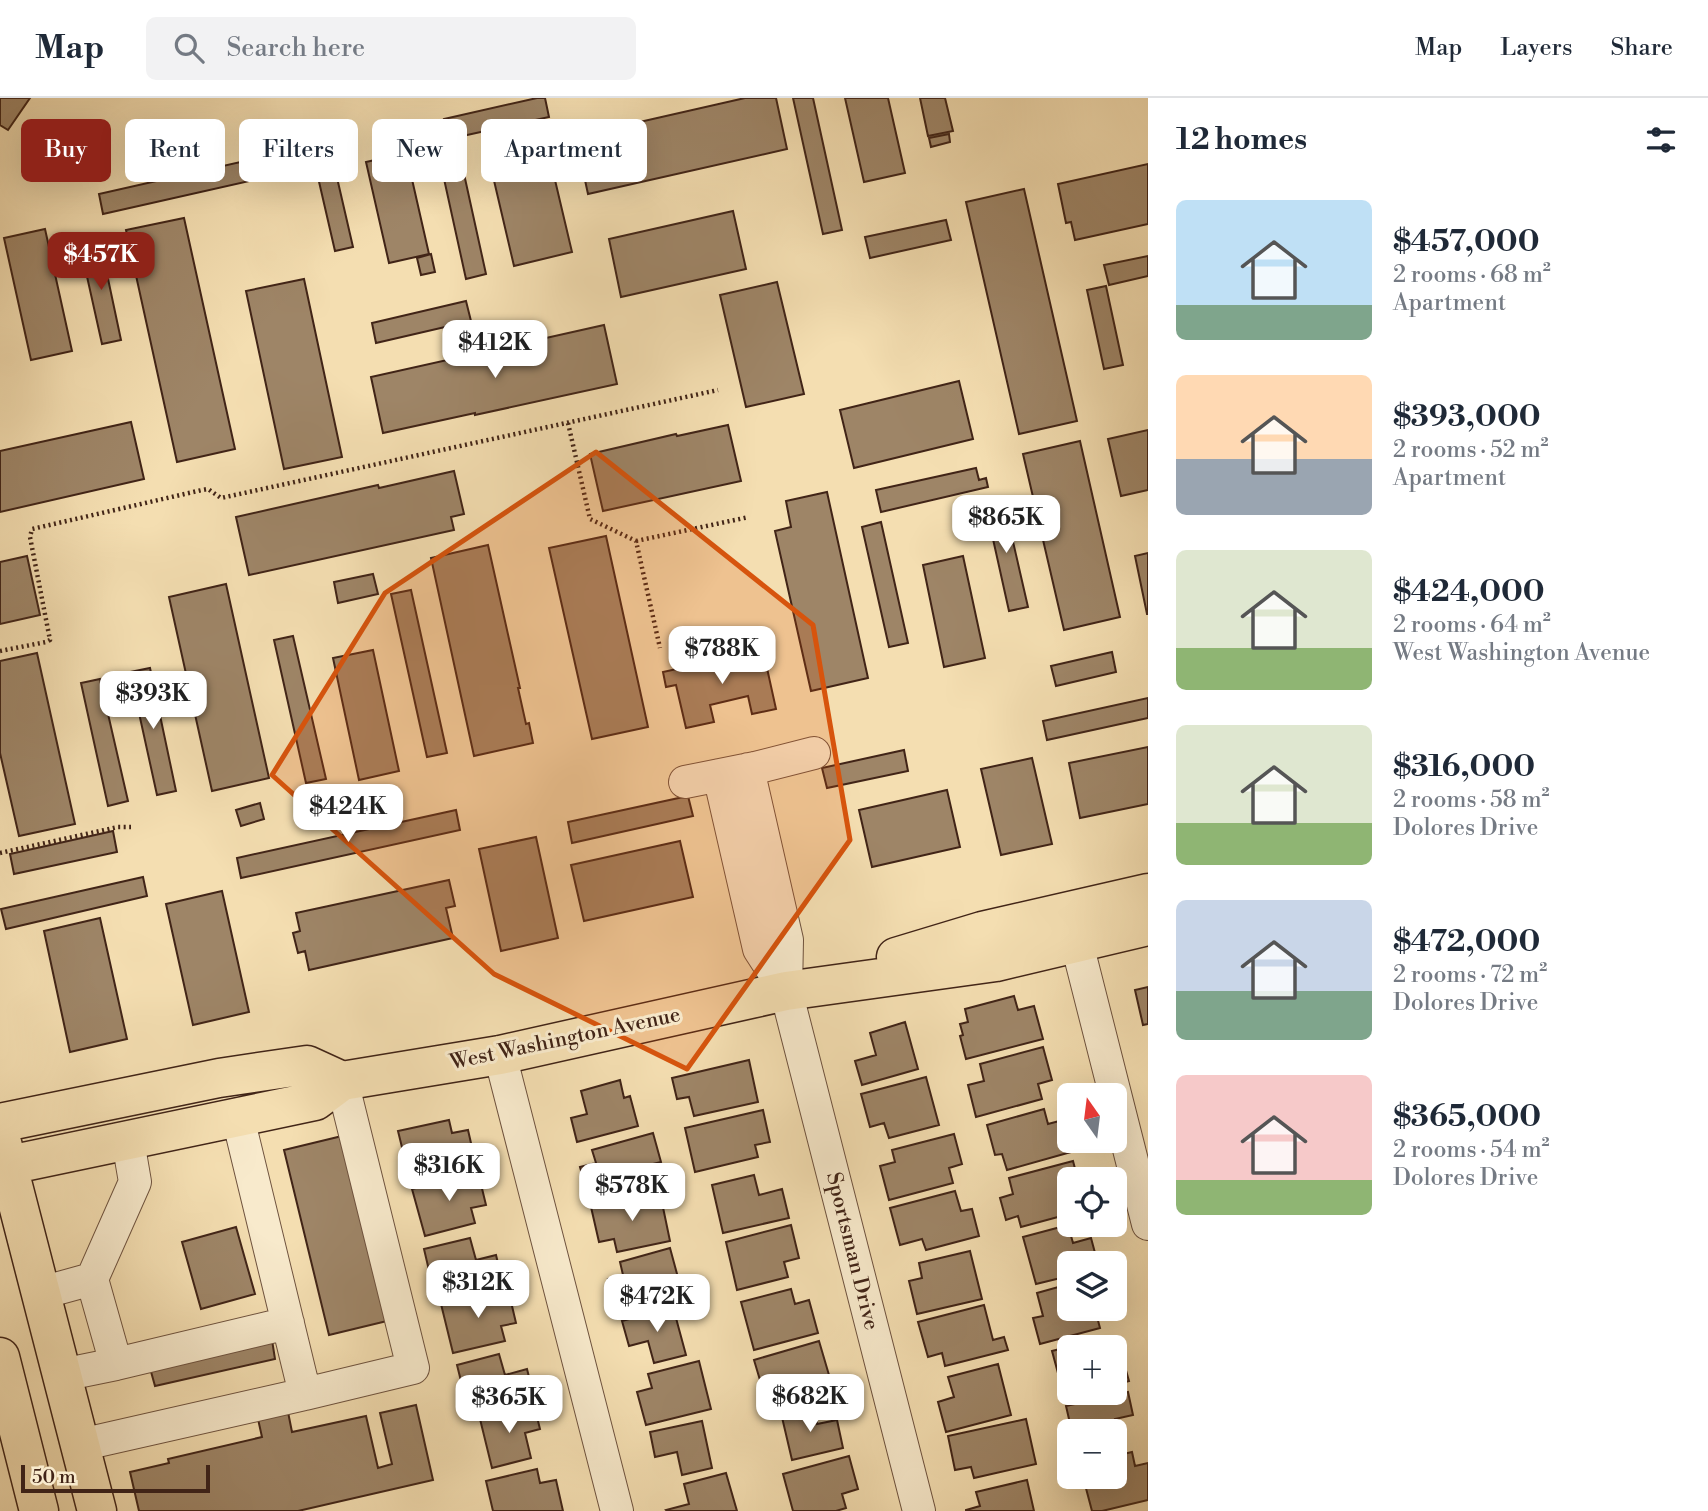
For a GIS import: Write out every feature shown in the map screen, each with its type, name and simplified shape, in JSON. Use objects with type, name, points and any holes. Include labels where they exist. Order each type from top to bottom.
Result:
[{"type":"main road","name":"West Washington Avenue","points":[[3,1156],[128,1141],[315,1101],[342,1081],[500,1055],[786,991],[982,931],[1148,893]]},
{"type":"main road","name":"West Washington Avenue","points":[[786,991],[996,962],[1148,926]]},
{"type":"main road","points":[[0,1123],[219,1078],[307,1065],[342,1081]]},
{"type":"main road","points":[[3,1156],[97,1511]]},
{"type":"main road","points":[[2,1376],[38,1511]]},
{"type":"street","points":[[685,782],[814,753]]},
{"type":"street","name":"Sportsman Drive","points":[[734,772],[759,949],[786,991],[919,1511]]},
{"type":"street","points":[[1077,944],[1148,1224]]},
{"type":"street","points":[[500,1055],[617,1511]]},
{"type":"street","points":[[80,1445],[412,1368],[342,1081]]},
{"type":"street","points":[[238,1118],[305,1394]]},
{"type":"street","points":[[117,1364],[92,1279],[135,1182],[128,1141]]},
{"type":"street","points":[[41,1293],[92,1279]]},
{"type":"street","points":[[62,1376],[288,1323]]},
{"type":"path","points":[[0,651],[50,640],[30,537],[32,528],[202,489],[208,489],[221,498],[718,390]]},
{"type":"path","points":[[568,423],[590,519],[636,541],[748,517]]},
{"type":"path","points":[[636,541],[660,648]]},
{"type":"path","points":[[0,853],[118,827],[131,827]]},
{"type":"highlighted area","points":[[596,452],[813,625],[850,840],[687,1069],[494,974],[272,775],[385,593]]},
{"type":"building","points":[[0,98],[30,98],[8,130],[0,125]]},
{"type":"building","points":[[537,98],[545,98],[549,117],[481,119],[481,132],[467,135],[467,119],[444,119]]},
{"type":"building","points":[[745,98],[776,98],[787,149],[647,181],[647,120]]},
{"type":"building","points":[[793,98],[813,98],[842,230],[823,234]]},
{"type":"building","points":[[845,98],[888,98],[905,173],[864,182]]},
{"type":"building","points":[[920,98],[945,98],[953,131],[928,136]]},
{"type":"building","points":[[949,134],[950,142],[931,147],[929,138]]},
{"type":"building","points":[[372,161],[372,182],[413,182],[429,254],[389,263],[366,162]]},
{"type":"building","points":[[239,162],[239,182],[245,182],[103,214],[99,194],[152,182],[225,182],[225,165]]},
{"type":"building","points":[[1148,164],[1148,224],[1075,240],[1071,222],[1066,223],[1058,184]]},
{"type":"building","points":[[319,182],[338,182],[353,247],[335,251]]},
{"type":"building","points":[[445,182],[466,182],[486,274],[466,279]]},
{"type":"building","points":[[494,182],[555,182],[572,252],[514,266]]},
{"type":"building","points":[[585,182],[641,182],[588,194]]},
{"type":"building","points":[[1024,189],[1077,421],[1019,434],[966,202]]},
{"type":"building","points":[[733,211],[746,269],[621,297],[609,239]]},
{"type":"building","points":[[184,218],[235,449],[177,462],[126,230]]},
{"type":"building","points":[[946,220],[951,240],[870,258],[865,237]]},
{"type":"building","points":[[45,229],[72,351],[31,360],[4,238]]},
{"type":"building","points":[[100,241],[121,340],[102,344],[80,245]]},
{"type":"building","points":[[431,254],[435,272],[421,275],[417,258]]},
{"type":"building","points":[[1148,256],[1148,276],[1109,285],[1104,265]]},
{"type":"building","points":[[304,279],[342,457],[284,469],[246,291]]},
{"type":"building","points":[[777,282],[804,394],[746,407],[720,295]]},
{"type":"building","points":[[1106,286],[1123,365],[1104,369],[1087,290]]},
{"type":"building","points":[[466,301],[471,321],[376,343],[372,323]]},
{"type":"building","points":[[604,325],[617,384],[383,433],[371,377]]},
{"type":"building","points":[[959,381],[973,439],[854,468],[840,410]]},
{"type":"building","points":[[131,422],[144,479],[0,512],[0,451]]},
{"type":"building","points":[[728,425],[741,481],[603,511],[590,454]]},
{"type":"building","points":[[1148,430],[1148,490],[1121,496],[1108,439]]},
{"type":"building","points":[[1080,441],[1120,617],[1064,630],[1023,454]]},
{"type":"building","points":[[976,468],[979,480],[986,478],[988,487],[881,512],[876,490]]},
{"type":"building","points":[[454,471],[464,514],[451,517],[454,530],[249,575],[236,517]]},
{"type":"building","points":[[827,492],[868,678],[811,691],[775,531],[791,527],[786,501]]},
{"type":"building","points":[[1003,498],[1028,607],[1009,611],[985,503]]},
{"type":"building","points":[[881,522],[908,643],[889,647],[862,527]]},
{"type":"building","points":[[606,536],[648,727],[592,739],[549,548]]},
{"type":"building","points":[[488,545],[526,724],[529,723],[533,743],[474,756],[431,558]]},
{"type":"building","points":[[1148,553],[1148,614],[1147,614],[1135,556]]},
{"type":"building","points":[[27,556],[40,615],[0,624],[0,562]]},
{"type":"building","points":[[963,556],[985,658],[944,667],[923,565]]},
{"type":"building","points":[[373,574],[378,594],[338,603],[334,582]]},
{"type":"building","points":[[226,584],[269,778],[212,791],[169,597]]},
{"type":"building","points":[[411,590],[447,753],[427,757],[391,594]]},
{"type":"building","points":[[293,636],[326,779],[306,783],[274,640]]},
{"type":"building","points":[[373,650],[399,771],[359,780],[333,658]]},
{"type":"building","points":[[763,650],[776,709],[752,714],[748,696],[710,705],[714,722],[686,728],[676,685],[666,687],[663,672]]},
{"type":"building","points":[[1112,652],[1116,672],[1056,686],[1051,666]]},
{"type":"building","points":[[37,653],[75,824],[19,836],[0,753],[0,661]]},
{"type":"building","points":[[150,668],[176,791],[157,795],[130,672]]},
{"type":"building","points":[[100,679],[128,801],[108,806],[81,683]]},
{"type":"building","points":[[1148,698],[1148,718],[1047,740],[1043,721]]},
{"type":"building","points":[[1148,747],[1148,804],[1080,818],[1069,763]]},
{"type":"building","points":[[904,750],[908,771],[827,788],[822,768]]},
{"type":"building","points":[[1032,758],[1052,844],[1001,855],[981,769]]},
{"type":"building","points":[[947,790],[960,847],[872,867],[859,810]]},
{"type":"building","points":[[688,796],[693,816],[572,843],[568,822]]},
{"type":"building","points":[[260,803],[264,819],[241,826],[236,810]]},
{"type":"building","points":[[456,810],[460,830],[241,878],[237,858]]},
{"type":"building","points":[[113,831],[117,852],[14,874],[10,854]]},
{"type":"building","points":[[536,837],[558,938],[501,951],[479,849]]},
{"type":"building","points":[[680,841],[693,897],[584,921],[571,865]]},
{"type":"building","points":[[143,877],[147,896],[6,929],[1,909]]},
{"type":"building","points":[[449,880],[455,906],[446,908],[453,938],[309,970],[305,951],[298,953],[293,933],[300,931],[296,913]]},
{"type":"building","points":[[222,891],[249,1012],[193,1025],[166,904]]},
{"type":"building","points":[[100,918],[127,1039],[70,1052],[44,931]]},
{"type":"building","points":[[1148,987],[1148,1024],[1143,1025],[1135,990]]},
{"type":"building","points":[[1014,996],[1018,1010],[1034,1006],[1043,1039],[966,1059],[960,1036],[963,1035],[960,1024],[968,1022],[965,1009]]},
{"type":"building","points":[[905,1022],[918,1069],[862,1085],[855,1061],[876,1055],[870,1033]]},
{"type":"building","points":[[1043,1047],[1052,1080],[1038,1084],[1042,1099],[976,1117],[968,1085],[984,1081],[980,1064]]},
{"type":"building","points":[[749,1060],[758,1102],[694,1116],[689,1097],[677,1099],[672,1078]]},
{"type":"building","points":[[926,1077],[939,1125],[889,1138],[884,1123],[870,1127],[861,1094]]},
{"type":"building","points":[[620,1080],[624,1098],[630,1096],[638,1126],[577,1142],[571,1118],[587,1114],[581,1091]]},
{"type":"building","points":[[1044,1109],[1048,1124],[1057,1122],[1057,1153],[1067,1153],[1007,1170],[1002,1154],[995,1155],[987,1125]]},
{"type":"building","points":[[763,1110],[770,1142],[755,1145],[758,1157],[695,1172],[685,1128]]},
{"type":"building","points":[[449,1120],[452,1133],[468,1130],[476,1165],[410,1180],[398,1131]]},
{"type":"building","points":[[653,1133],[661,1162],[653,1164],[658,1184],[590,1203],[580,1167],[596,1163],[592,1150]]},
{"type":"building","points":[[954,1134],[962,1164],[949,1168],[953,1183],[889,1200],[880,1166],[895,1162],[892,1150]]},
{"type":"building","points":[[342,1136],[387,1321],[329,1335],[284,1150]]},
{"type":"building","points":[[1073,1161],[1075,1167],[1057,1167],[1057,1217],[1021,1227],[1018,1216],[1006,1220],[1000,1198],[1013,1194],[1009,1178]]},
{"type":"building","points":[[478,1172],[486,1205],[471,1208],[475,1223],[425,1236],[412,1189]]},
{"type":"building","points":[[754,1175],[759,1195],[782,1189],[789,1218],[723,1233],[712,1185]]},
{"type":"building","points":[[955,1191],[961,1211],[972,1209],[979,1236],[926,1250],[922,1239],[900,1245],[890,1208]]},
{"type":"building","points":[[660,1193],[670,1241],[617,1252],[614,1239],[599,1242],[591,1207]]},
{"type":"building","points":[[791,1225],[799,1258],[784,1262],[788,1277],[737,1290],[726,1242]]},
{"type":"building","points":[[236,1227],[255,1294],[201,1309],[182,1242]]},
{"type":"building","points":[[1057,1228],[1057,1237],[1071,1237],[1073,1243],[1091,1238],[1094,1251],[1057,1251],[1057,1279],[1036,1284],[1023,1237]]},
{"type":"building","points":[[470,1238],[476,1260],[496,1255],[502,1280],[435,1296],[424,1249]]},
{"type":"building","points":[[670,1248],[683,1296],[618,1314],[608,1279],[623,1275],[620,1262]]},
{"type":"building","points":[[970,1251],[982,1299],[917,1314],[909,1281],[922,1278],[919,1263]]},
{"type":"building","points":[[1057,1287],[1057,1321],[1098,1321],[1100,1328],[1074,1335],[1057,1335],[1057,1339],[1040,1344],[1033,1318],[1043,1316],[1037,1293]]},
{"type":"building","points":[[508,1289],[516,1323],[501,1326],[505,1341],[453,1353],[441,1304]]},
{"type":"building","points":[[791,1289],[795,1304],[809,1300],[818,1333],[754,1350],[741,1302]]},
{"type":"building","points":[[984,1305],[993,1340],[1004,1337],[1008,1350],[945,1366],[942,1353],[928,1357],[918,1322]]},
{"type":"building","points":[[673,1307],[686,1355],[654,1363],[648,1341],[629,1346],[622,1321]]},
{"type":"building","points":[[272,1340],[275,1359],[155,1386],[150,1368]]},
{"type":"building","points":[[819,1341],[829,1375],[814,1379],[817,1393],[768,1407],[754,1360]]},
{"type":"building","points":[[1057,1350],[1057,1369],[1052,1351]]},
{"type":"building","points":[[499,1354],[505,1375],[527,1369],[534,1397],[481,1411],[473,1383],[462,1385],[457,1365]]},
{"type":"building","points":[[699,1361],[711,1409],[646,1425],[637,1392],[652,1388],[648,1374]]},
{"type":"building","points":[[998,1364],[1011,1415],[946,1432],[938,1402],[954,1397],[948,1377]]},
{"type":"building","points":[[1127,1392],[1133,1415],[1115,1419],[1069,1419],[1066,1406],[1127,1405]]},
{"type":"building","points":[[416,1405],[433,1480],[298,1511],[139,1511],[130,1472],[169,1463],[168,1459],[262,1437],[258,1419],[288,1412],[292,1432],[366,1416],[378,1468],[392,1464],[380,1413]]},
{"type":"building","points":[[534,1405],[540,1429],[525,1433],[531,1458],[492,1468],[480,1419]]},
{"type":"building","points":[[813,1405],[817,1424],[837,1420],[843,1448],[792,1460],[781,1413]]},
{"type":"building","points":[[1026,1419],[1036,1464],[974,1478],[971,1467],[955,1470],[948,1436]]},
{"type":"building","points":[[702,1421],[712,1468],[682,1475],[677,1452],[655,1457],[650,1432]]},
{"type":"building","points":[[1132,1452],[1135,1466],[1148,1463],[1148,1500],[1092,1511],[1086,1489],[1127,1489],[1127,1453]]},
{"type":"building","points":[[849,1456],[858,1489],[842,1494],[846,1508],[836,1511],[793,1511],[783,1474]]},
{"type":"building","points":[[537,1469],[540,1483],[556,1480],[563,1511],[493,1511],[486,1481]]},
{"type":"building","points":[[726,1473],[737,1511],[666,1510],[689,1504],[684,1484]]},
{"type":"building","points":[[1027,1480],[1034,1511],[966,1511],[980,1506],[976,1492]]}]
